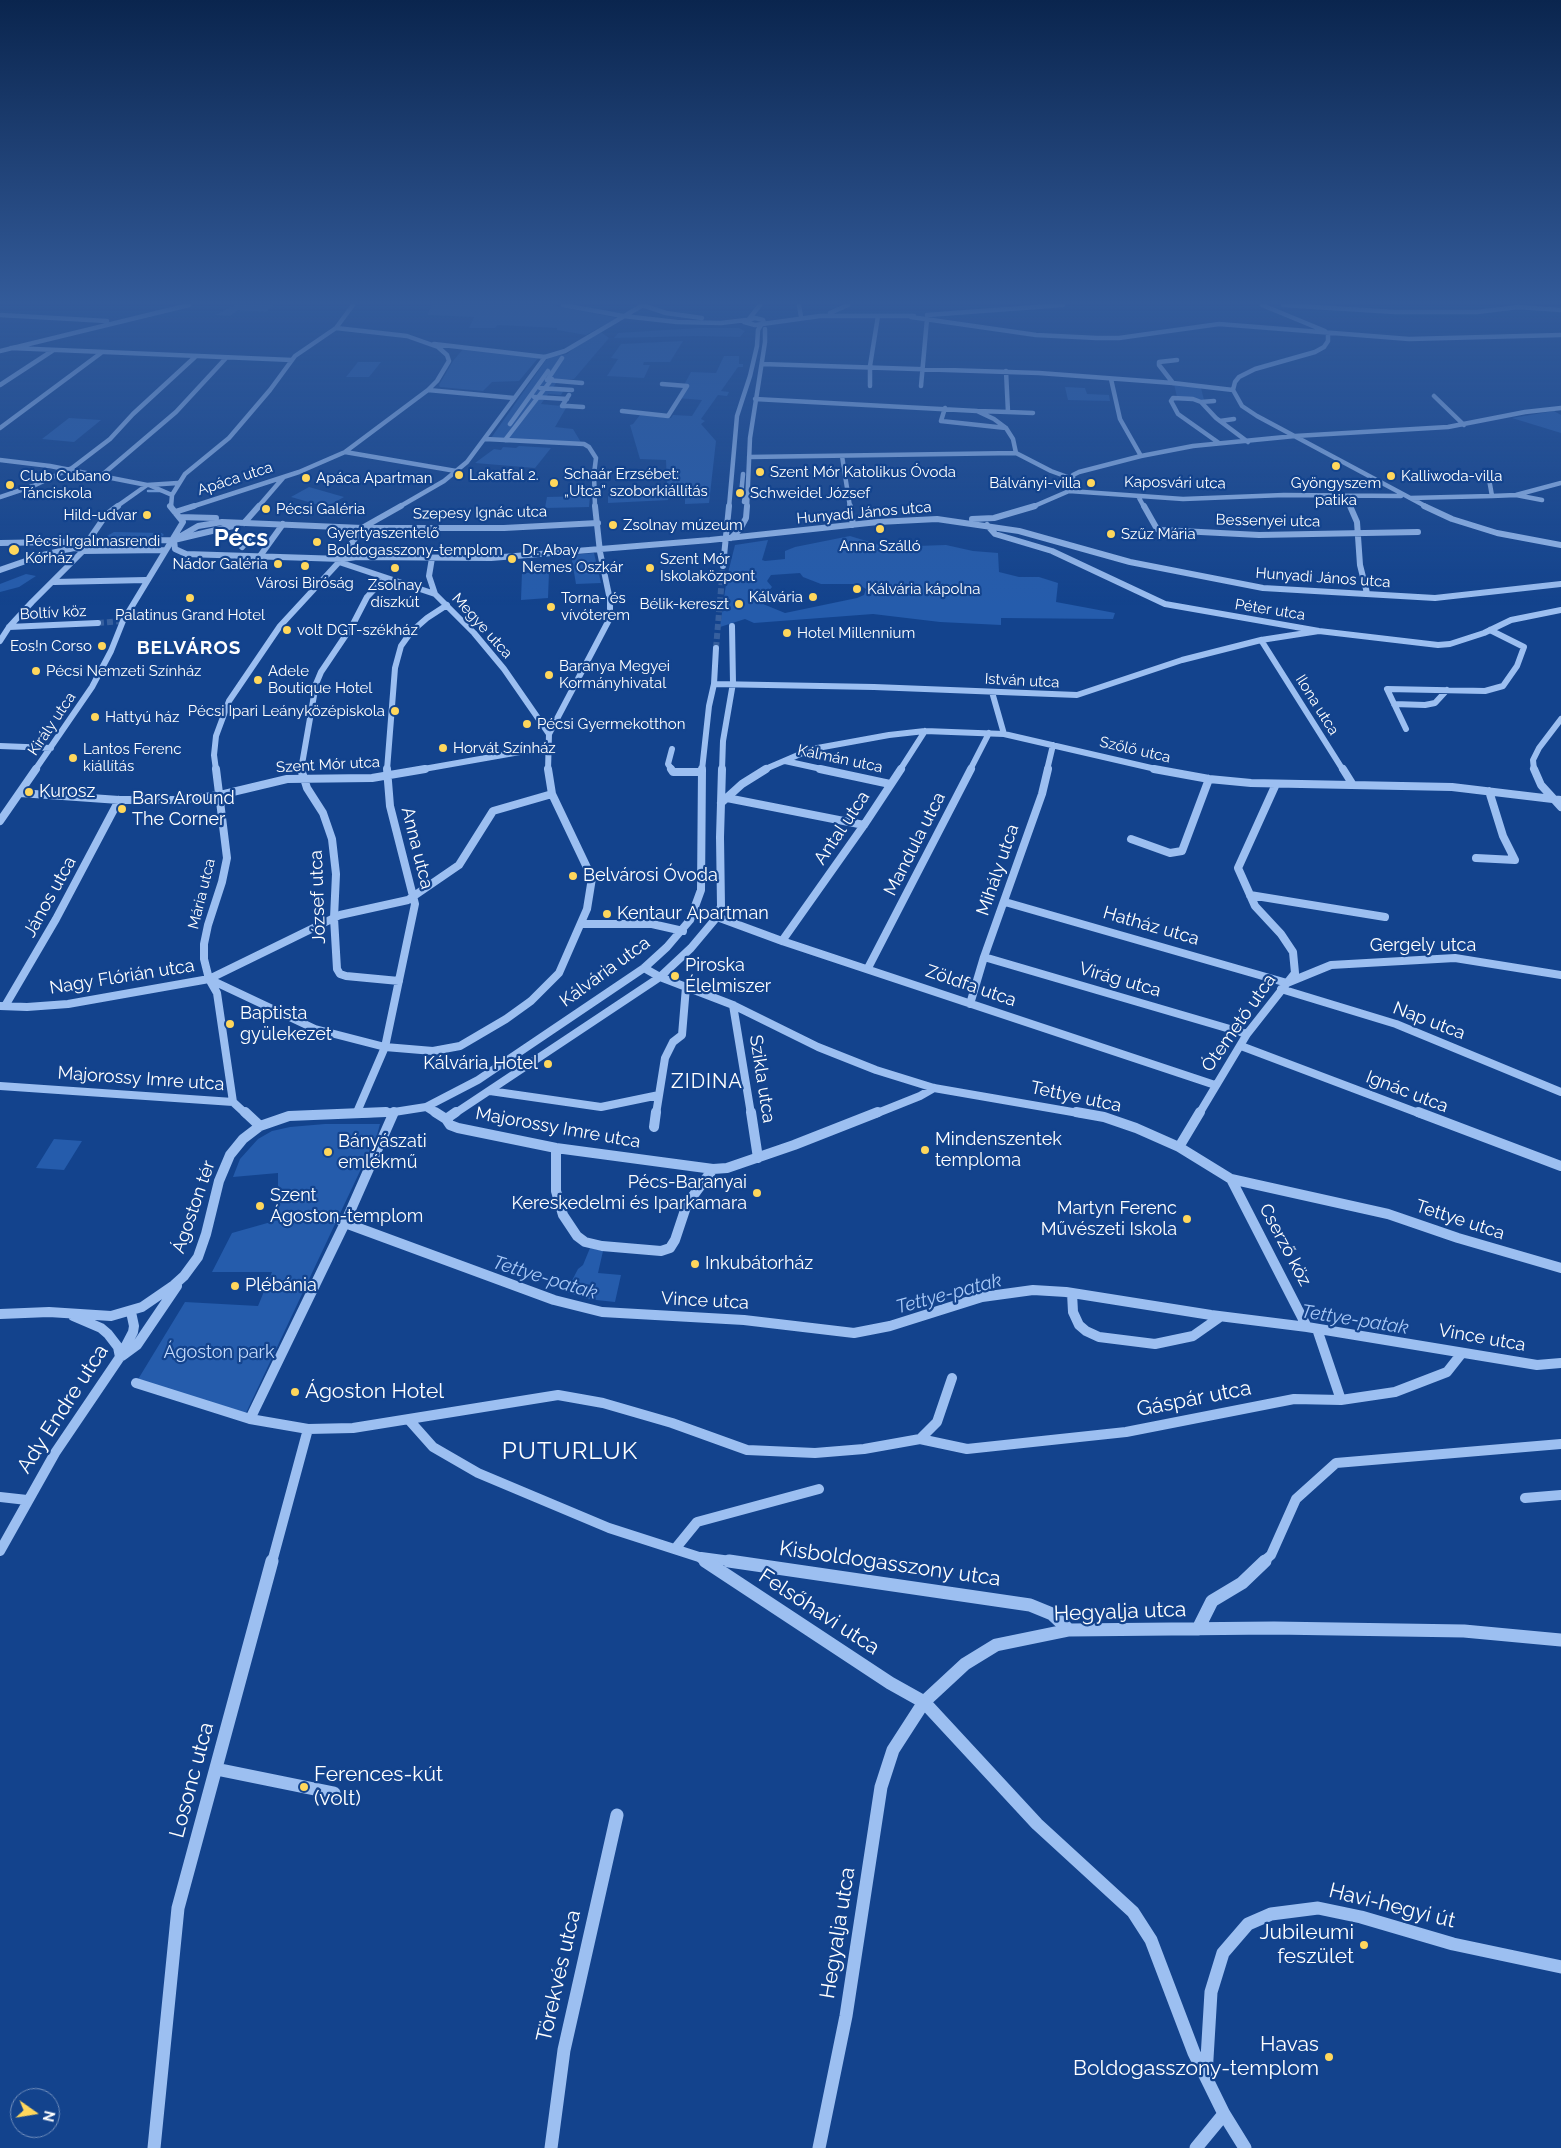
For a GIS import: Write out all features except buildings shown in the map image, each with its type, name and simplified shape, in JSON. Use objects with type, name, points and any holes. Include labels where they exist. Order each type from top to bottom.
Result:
[{"type":"street","points":[[0,428],[31,405]]},
{"type":"street","points":[[0,497],[33,486],[67,469],[110,439],[141,405]]},
{"type":"street","points":[[102,475],[182,405]]},
{"type":"street","points":[[246,521],[179,517],[170,506],[172,495],[185,474],[229,438],[257,405]]},
{"type":"street","name":"Apáca utca","points":[[179,517],[327,461],[345,452],[408,405]]},
{"type":"street","points":[[362,528],[444,481],[456,471],[469,460],[509,405]]},
{"type":"street","points":[[502,439],[524,405]]},
{"type":"street","points":[[502,439],[531,405]]},
{"type":"street","points":[[562,405],[583,407]]},
{"type":"street","points":[[622,411],[668,416],[675,405]]},
{"type":"street","points":[[723,566],[729,538],[737,416],[740,405]]},
{"type":"street","points":[[738,531],[743,518],[745,495],[741,495],[749,405]]},
{"type":"street","points":[[729,538],[738,531],[746,518],[754,405]]},
{"type":"street","points":[[893,405],[1033,413]]},
{"type":"street","points":[[1008,405],[1008,412]]},
{"type":"street","points":[[1117,405],[1120,418],[1141,456]]},
{"type":"street","points":[[1173,405],[1178,414],[1219,443]]},
{"type":"street","points":[[1205,405],[1220,420],[1248,442]]},
{"type":"street","points":[[1242,405],[1406,497],[1452,519],[1477,527],[1561,545]]},
{"type":"street","points":[[1444,405],[1464,425]]},
{"type":"street","points":[[945,408],[941,421],[1006,428]]},
{"type":"street","points":[[1069,491],[1073,486],[1073,475],[1079,472],[1141,456],[1193,446],[1260,441],[1294,436],[1357,434],[1392,429],[1464,425],[1524,412],[1561,408]]},
{"type":"street","points":[[977,410],[1006,428],[1013,439],[1016,453]]},
{"type":"street","points":[[987,415],[997,411]]},
{"type":"street","points":[[1178,414],[1190,411]]},
{"type":"street","points":[[1220,420],[1234,419]]},
{"type":"street","points":[[1210,436],[1219,434]]},
{"type":"street","points":[[1260,441],[1256,437],[1265,434]]},
{"type":"street","points":[[485,438],[584,444],[589,447],[596,458],[594,474],[600,550],[610,600],[610,618],[549,734]]},
{"type":"street","points":[[345,452],[456,471]]},
{"type":"street","points":[[749,457],[1016,453],[1056,473],[1073,479]]},
{"type":"street","points":[[842,456],[853,525]]},
{"type":"street","points":[[0,460],[102,475],[145,484],[172,495]]},
{"type":"street","points":[[1485,472],[1492,496]]},
{"type":"street","points":[[0,543],[173,540],[246,521],[284,477]]},
{"type":"street","points":[[0,641],[9,627],[54,582],[82,550],[106,515],[145,484],[178,483]]},
{"type":"street","points":[[1516,495],[1561,483]]},
{"type":"street","name":"Kaposvári utca","points":[[952,520],[994,518],[1018,512],[1056,498],[1069,491],[1183,499],[1342,495],[1406,497],[1516,495]]},
{"type":"street","points":[[1342,495],[1358,522],[1357,534],[1360,566],[1367,593]]},
{"type":"street","points":[[1516,495],[1542,500]]},
{"type":"street","name":"Bessenyei utca","points":[[1138,496],[1157,529],[1162,530],[1229,534],[1418,532]]},
{"type":"street","points":[[179,517],[173,540],[175,549],[186,554],[238,554],[340,561]]},
{"type":"street","name":"Hunyadi János utca","points":[[340,561],[357,557],[491,558],[600,550],[853,525],[921,520],[952,520],[1020,531],[1167,570],[1262,588],[1435,598],[1561,584]]},
{"type":"street","name":"Szepesy Ignác utca","points":[[246,521],[362,528],[504,528],[598,523]]},
{"type":"street","points":[[260,556],[269,540],[282,524]]},
{"type":"street","name":"Péter utca","points":[[987,525],[995,534],[1052,551],[1165,604],[1319,631],[1438,645],[1462,641],[1511,620],[1561,610]]},
{"type":"street","name":"Mária utca","points":[[233,1102],[217,993],[209,979],[204,959],[204,944],[208,925],[225,871],[227,858],[214,755],[216,736],[229,701],[280,626],[340,561],[362,528]]},
{"type":"street","points":[[253,543],[244,545],[251,536],[258,536]]},
{"type":"street","name":"Király utca","points":[[0,820],[52,748],[92,687],[111,651],[123,621],[146,580],[173,540]]},
{"type":"street","points":[[0,570],[22,561],[66,550],[165,550]]},
{"type":"street","points":[[432,558],[429,576],[435,594]]},
{"type":"street","name":"Megye utca","points":[[340,561],[435,594],[474,633],[504,669],[534,709],[549,734]]},
{"type":"street","points":[[303,778],[304,754],[316,684],[321,672],[352,626],[367,597],[385,578]]},
{"type":"street","points":[[54,582],[146,580]]},
{"type":"street","name":"Anna utca","points":[[357,1112],[385,1047],[415,904],[390,806],[387,776],[391,693],[401,646],[411,632],[426,618],[447,605]]},
{"type":"street","name":"Boltív köz","points":[[9,627],[98,623]]},
{"type":"street","points":[[717,917],[721,906],[719,880],[724,800],[723,741],[733,683],[732,626]]},
{"type":"street","points":[[1406,729],[1387,689],[1493,690],[1503,686],[1513,673],[1524,646],[1490,630]]},
{"type":"street","name":"István utca","points":[[714,684],[733,683],[1077,695],[1148,670],[1261,640],[1319,631]]},
{"type":"street","name":"Ilona utca","points":[[1261,640],[1353,785]]},
{"type":"street","name":"Kálvária utca","points":[[426,1107],[478,1080],[644,968],[682,931],[694,912],[700,890],[702,772],[709,706],[714,684],[716,648]]},
{"type":"street","points":[[1394,704],[1426,705],[1435,703],[1447,690]]},
{"type":"street","points":[[992,692],[1004,734]]},
{"type":"street","points":[[1561,719],[1539,748],[1533,760],[1534,771],[1541,786],[1561,807]]},
{"type":"street","name":"Szőlő utca","points":[[724,800],[761,771],[812,750],[888,735],[925,732],[1004,734],[1128,764],[1209,779],[1276,784],[1452,787],[1561,800]]},
{"type":"street","name":"Antal utca","points":[[782,941],[864,825],[925,732]]},
{"type":"street","name":"Mandula utca","points":[[868,968],[989,733]]},
{"type":"street","name":"Nagy Flórián utca","points":[[2,1006],[27,1007],[68,1004],[209,979],[316,1029],[385,1047],[433,1051],[460,1046],[506,1019],[531,1001],[559,972],[582,924],[587,909],[592,878],[552,794],[548,777],[549,734]]},
{"type":"street","name":"Mihály utca","points":[[970,1004],[984,957],[1042,794],[1053,745]]},
{"type":"street","points":[[0,746],[52,748]]},
{"type":"street","name":"Szent Mór utca","points":[[20,793],[120,800],[179,800],[220,795],[256,785],[303,778],[372,778],[387,776],[548,748]]},
{"type":"street","points":[[672,749],[668,764],[673,772],[702,772]]},
{"type":"street","name":"Kálmán utca","points":[[785,761],[890,784]]},
{"type":"street","name":"József utca","points":[[303,778],[323,813],[332,839],[336,874],[334,918],[337,969],[340,974],[364,979],[398,981]]},
{"type":"street","points":[[1131,839],[1170,853],[1176,854],[1182,851],[1209,779]]},
{"type":"street","name":"Ótemető utca","points":[[1179,1147],[1247,1034],[1295,973],[1293,952],[1281,934],[1255,906],[1238,868],[1276,784]]},
{"type":"street","points":[[1476,858],[1515,860],[1503,836],[1489,791]]},
{"type":"street","points":[[209,979],[334,918],[408,900],[459,865],[487,819],[494,811],[505,806],[552,794]]},
{"type":"street","name":"János utca","points":[[2,1006],[56,919],[120,800]]},
{"type":"street","points":[[724,800],[864,825]]},
{"type":"street","points":[[1250,895],[1385,917]]},
{"type":"street","name":"Hatház utca","points":[[1005,902],[1284,986]]},
{"type":"street","name":"Kálvária utca","points":[[446,1119],[660,977],[691,948],[717,917]]},
{"type":"street","name":"Zöldfa utca","points":[[717,917],[782,941],[868,968],[970,1004],[1215,1085]]},
{"type":"street","points":[[582,924],[643,924],[682,931]]},
{"type":"street","name":"Virág utca","points":[[984,957],[1247,1034]]},
{"type":"street","name":"Gergely utca","points":[[1284,986],[1332,965],[1455,958],[1487,962],[1540,973],[1561,974]]},
{"type":"street","name":"Tettye utca","points":[[644,968],[660,977],[733,1005],[818,1047],[876,1070],[934,1088],[1104,1117],[1136,1128],[1179,1147],[1231,1179],[1388,1214],[1458,1238],[1561,1268]]},
{"type":"street","name":"Nap utca","points":[[1284,986],[1396,1024],[1561,1092]]},
{"type":"street","points":[[654,1127],[665,1058],[672,1042],[682,1035],[686,987]]},
{"type":"street","name":"Szikla utca","points":[[733,1005],[758,1158]]},
{"type":"street","name":"Ignác utca","points":[[1241,1046],[1561,1166]]},
{"type":"street","name":"Majorossy Imre utca","points":[[0,1086],[233,1102],[260,1126]]},
{"type":"street","name":"Majorossy Imre utca","points":[[426,1107],[446,1119],[450,1125],[458,1128],[556,1148],[713,1169],[727,1168],[758,1158],[920,1096],[934,1088]]},
{"type":"street","points":[[490,1091],[601,1107],[659,1095]]},
{"type":"street","points":[[260,1126],[289,1116],[394,1112],[426,1107]]},
{"type":"street","points":[[250,1419],[345,1223],[394,1112]]},
{"type":"street","name":"Ágoston tér","points":[[131,1312],[154,1300],[184,1276],[198,1257],[219,1181],[230,1155],[243,1138],[260,1126]]},
{"type":"street","points":[[556,1148],[556,1191],[563,1215],[577,1236],[586,1242],[602,1246],[660,1251],[670,1248],[675,1240],[687,1204],[713,1169]]},
{"type":"street","name":"Cserző köz","points":[[1231,1179],[1312,1328],[1341,1400]]},
{"type":"street","name":"Vince utca","points":[[345,1223],[554,1300],[602,1312],[744,1320],[854,1333],[890,1326],[982,1297],[1033,1290],[1072,1293],[1312,1328],[1537,1365],[1561,1362]]},
{"type":"street","points":[[66,1313],[101,1328],[118,1347],[120,1358],[137,1345],[184,1276]]},
{"type":"street","points":[[1072,1293],[1073,1312],[1079,1325],[1086,1332],[1099,1337],[1156,1344],[1193,1336],[1220,1316]]},
{"type":"street","points":[[0,1314],[27,1311],[112,1316],[131,1312]]},
{"type":"street","name":"Ady Endre utca","points":[[0,1551],[55,1453],[120,1358],[133,1332],[134,1326],[131,1312]]},
{"type":"street","name":"Gáspár utca","points":[[920,1439],[966,1449],[1126,1432],[1294,1399],[1341,1400],[1395,1392],[1446,1372],[1462,1353]]},
{"type":"street","points":[[136,1383],[250,1419],[308,1429],[353,1428],[558,1395],[603,1403],[672,1423],[747,1450],[815,1453],[864,1448],[920,1439],[937,1422],[952,1378]]},
{"type":"street","name":"Felsőhavi utca","points":[[409,1420],[433,1447],[478,1474],[609,1528],[699,1557],[890,1683],[924,1702],[1037,1824],[1133,1912],[1151,1940],[1194,2053],[1206,2078]]},
{"type":"street","name":"Losonc utca","points":[[154,2148],[178,1908],[308,1429]]},
{"type":"street","points":[[1198,1629],[1212,1601],[1242,1583],[1271,1555],[1296,1499],[1336,1463],[1561,1444]]},
{"type":"street","points":[[675,1549],[696,1522],[818,1489]]},
{"type":"street","points":[[1526,1498],[1561,1495]]},
{"type":"street","points":[[0,1497],[27,1500]]},
{"type":"street","name":"Kisboldogasszony utca","points":[[699,1557],[1030,1605],[1052,1614],[1069,1630]]},
{"type":"street","name":"Hegyalja utca","points":[[819,2148],[846,2016],[881,1788],[893,1750],[924,1702],[965,1664],[996,1644],[1069,1630],[1464,1631],[1561,1640]]},
{"type":"street","points":[[216,1769],[334,1793]]},
{"type":"street","name":"Törekvés utca","points":[[551,2148],[564,2050],[617,1815]]},
{"type":"street","name":"Havi-hegyi út","points":[[1245,2148],[1224,2114],[1206,2078],[1211,1992],[1223,1953],[1248,1924],[1270,1914],[1318,1908],[1361,1916],[1454,1944],[1561,1967]]},
{"type":"street","points":[[1196,2148],[1224,2114]]},
{"type":"green space","points":[[514,405],[554,405],[566,408],[555,427],[573,429],[582,444],[491,438]]},
{"type":"green space","points":[[699,405],[711,405],[701,419],[705,421],[701,424],[716,441],[709,503],[685,504],[685,484],[667,484],[666,460],[640,459],[630,425],[640,415],[671,418],[673,415],[692,416]]},
{"type":"green space","points":[[1554,411],[1561,415],[1561,433],[1512,418]]},
{"type":"green space","points":[[69,418],[101,420],[74,442],[42,439]]},
{"type":"green space","points":[[519,446],[551,448],[535,468],[475,463],[494,449],[501,450],[503,447],[516,448]]},
{"type":"green space","points":[[309,487],[344,497],[326,507],[291,497]]},
{"type":"green space","points":[[669,492],[668,500],[608,503],[608,495]]},
{"type":"green space","points":[[590,496],[589,507],[545,508],[547,497]]},
{"type":"green space","points":[[114,532],[162,533],[164,535],[149,539],[131,537],[111,538],[107,536]]},
{"type":"green space","points":[[850,536],[886,547],[946,545],[973,551],[998,553],[999,572],[1019,577],[1039,577],[1058,583],[1056,602],[1115,613],[1113,619],[1001,618],[1001,625],[940,622],[873,614],[754,623],[745,619],[720,627],[727,577],[735,545],[768,540],[762,560],[765,561],[785,559],[785,551],[795,547]],"holes":[[[800,573],[803,577],[821,584],[858,584],[866,589],[864,595],[857,598],[785,613],[763,604],[761,600],[772,587],[767,581],[771,575]]]},
{"type":"green space","points":[[594,553],[601,583],[576,584],[571,555]]},
{"type":"green space","points":[[549,572],[548,598],[521,600],[522,573]]},
{"type":"green space","points":[[26,574],[36,576],[19,587],[0,592],[0,584]]},
{"type":"green space","name":"Ágoston park","points":[[325,1124],[380,1124],[377,1135],[246,1413],[137,1381],[185,1302],[258,1306],[272,1272],[212,1272],[232,1233],[278,1220],[278,1173],[233,1177],[240,1159],[258,1139],[272,1131],[290,1127]]},
{"type":"green space","points":[[54,1139],[82,1141],[64,1170],[36,1168]]},
{"type":"green space","points":[[590,1248],[603,1251],[598,1273],[621,1275],[615,1302],[587,1299],[566,1292],[578,1269],[583,1265]]},
{"type":"waterway","points":[[148,491],[162,491]]},
{"type":"waterway","name":"Tettye-patak","points":[[333,1219],[342,1224]]},
{"type":"tunnel","points":[[716,648],[723,566]]},
{"type":"tunnel","points":[[98,623],[123,621]]},
{"type":"place","name":"Gyöngyszem patika","points":[[1336,466]]},
{"type":"place","name":"Szent Mór Katolikus Óvoda","points":[[760,472]]},
{"type":"place","name":"Lakatfal 2.","points":[[459,475]]},
{"type":"place","name":"Kalliwoda-villa","points":[[1391,476]]},
{"type":"place","name":"Apáca Apartman","points":[[306,478]]},
{"type":"place","name":"Schaár Erzsébet: „Utca” szoborkiállítás","points":[[554,483]]},
{"type":"place","name":"Bálványi-villa","points":[[1091,483]]},
{"type":"place","name":"Club Cubano Tánciskola","points":[[10,485]]},
{"type":"place","name":"Schweidel József","points":[[740,493]]},
{"type":"place","name":"Pécsi Galéria","points":[[266,509]]},
{"type":"place","name":"Hild-udvar","points":[[147,515]]},
{"type":"place","name":"Zsolnay múzeum","points":[[613,525]]},
{"type":"place","name":"Anna Szálló","points":[[880,529]]},
{"type":"place","name":"Szűz Mária","points":[[1111,534]]},
{"type":"place","name":"Gyertyaszentelő Boldogasszony-templom","points":[[317,542]]},
{"type":"place","name":"Pécsi Irgalmasrendi Kórház","points":[[14,550]]},
{"type":"place","name":"Dr. Abay Nemes Oszkár","points":[[512,559]]},
{"type":"place","name":"Nádor Galéria","points":[[278,564]]},
{"type":"place","name":"Városi Biróság","points":[[305,566]]},
{"type":"place","name":"Zsolnay díszkút","points":[[395,568]]},
{"type":"place","name":"Szent Mór Iskolaközpont","points":[[650,568]]},
{"type":"place","name":"Kálvária kápolna","points":[[857,589]]},
{"type":"place","name":"Kálvária","points":[[813,597]]},
{"type":"place","name":"Palatinus Grand Hotel","points":[[190,598]]},
{"type":"place","name":"Bélik-kereszt","points":[[739,604]]},
{"type":"place","name":"Torna- és vívóterem","points":[[551,607]]},
{"type":"place","name":"volt DGT-székház","points":[[287,630]]},
{"type":"place","name":"Hotel Millennium","points":[[787,633]]},
{"type":"place","name":"Eos!n Corso","points":[[102,646]]},
{"type":"place","name":"Pécsi Nemzeti Színház","points":[[36,671]]},
{"type":"place","name":"Baranya Megyei Kormányhivatal","points":[[549,675]]},
{"type":"place","name":"Adele Boutique Hotel","points":[[258,680]]},
{"type":"place","name":"Pécsi Ipari Leányközépiskola","points":[[395,711]]},
{"type":"place","name":"Hattyú ház","points":[[95,717]]},
{"type":"place","name":"Pécsi Gyermekotthon","points":[[527,724]]},
{"type":"place","name":"Horvát Színház","points":[[443,748]]},
{"type":"place","name":"Lantos Ferenc kiállítás","points":[[73,758]]},
{"type":"place","name":"Kurosz","points":[[29,792]]},
{"type":"place","name":"Bars Around The Corner","points":[[122,809]]},
{"type":"place","name":"Belvárosi Óvoda","points":[[573,876]]},
{"type":"place","name":"Kentaur Apartman","points":[[607,914]]},
{"type":"place","name":"Piroska Élelmiszer","points":[[675,976]]},
{"type":"place","name":"Baptista gyülekezet","points":[[230,1024]]},
{"type":"place","name":"Kálvária Hotel","points":[[548,1064]]},
{"type":"place","name":"Mindenszentek temploma","points":[[925,1150]]},
{"type":"place","name":"Bányászati emlékmű","points":[[328,1152]]},
{"type":"place","name":"Pécs-Baranyai Kereskedelmi és Iparkamara","points":[[757,1193]]},
{"type":"place","name":"Szent Ágoston-templom","points":[[260,1206]]},
{"type":"place","name":"Martyn Ferenc Művészeti Iskola","points":[[1187,1219]]},
{"type":"place","name":"Inkubátorház","points":[[695,1264]]},
{"type":"place","name":"Plébánia","points":[[235,1286]]},
{"type":"place","name":"Ágoston Hotel","points":[[295,1392]]},
{"type":"place","name":"Ferences-kút (volt)","points":[[304,1787]]},
{"type":"place","name":"Jubileumi feszület","points":[[1364,1945]]},
{"type":"place","name":"Havas Boldogasszony-templom","points":[[1329,2057]]},
{"type":"district","name":"Pécs","points":[[241,539]]},
{"type":"district","name":"BELVÁROS","points":[[189,648]]},
{"type":"district","name":"ZIDINA","points":[[707,1082]]},
{"type":"district","name":"PUTURLUK","points":[[570,1452]]}]
